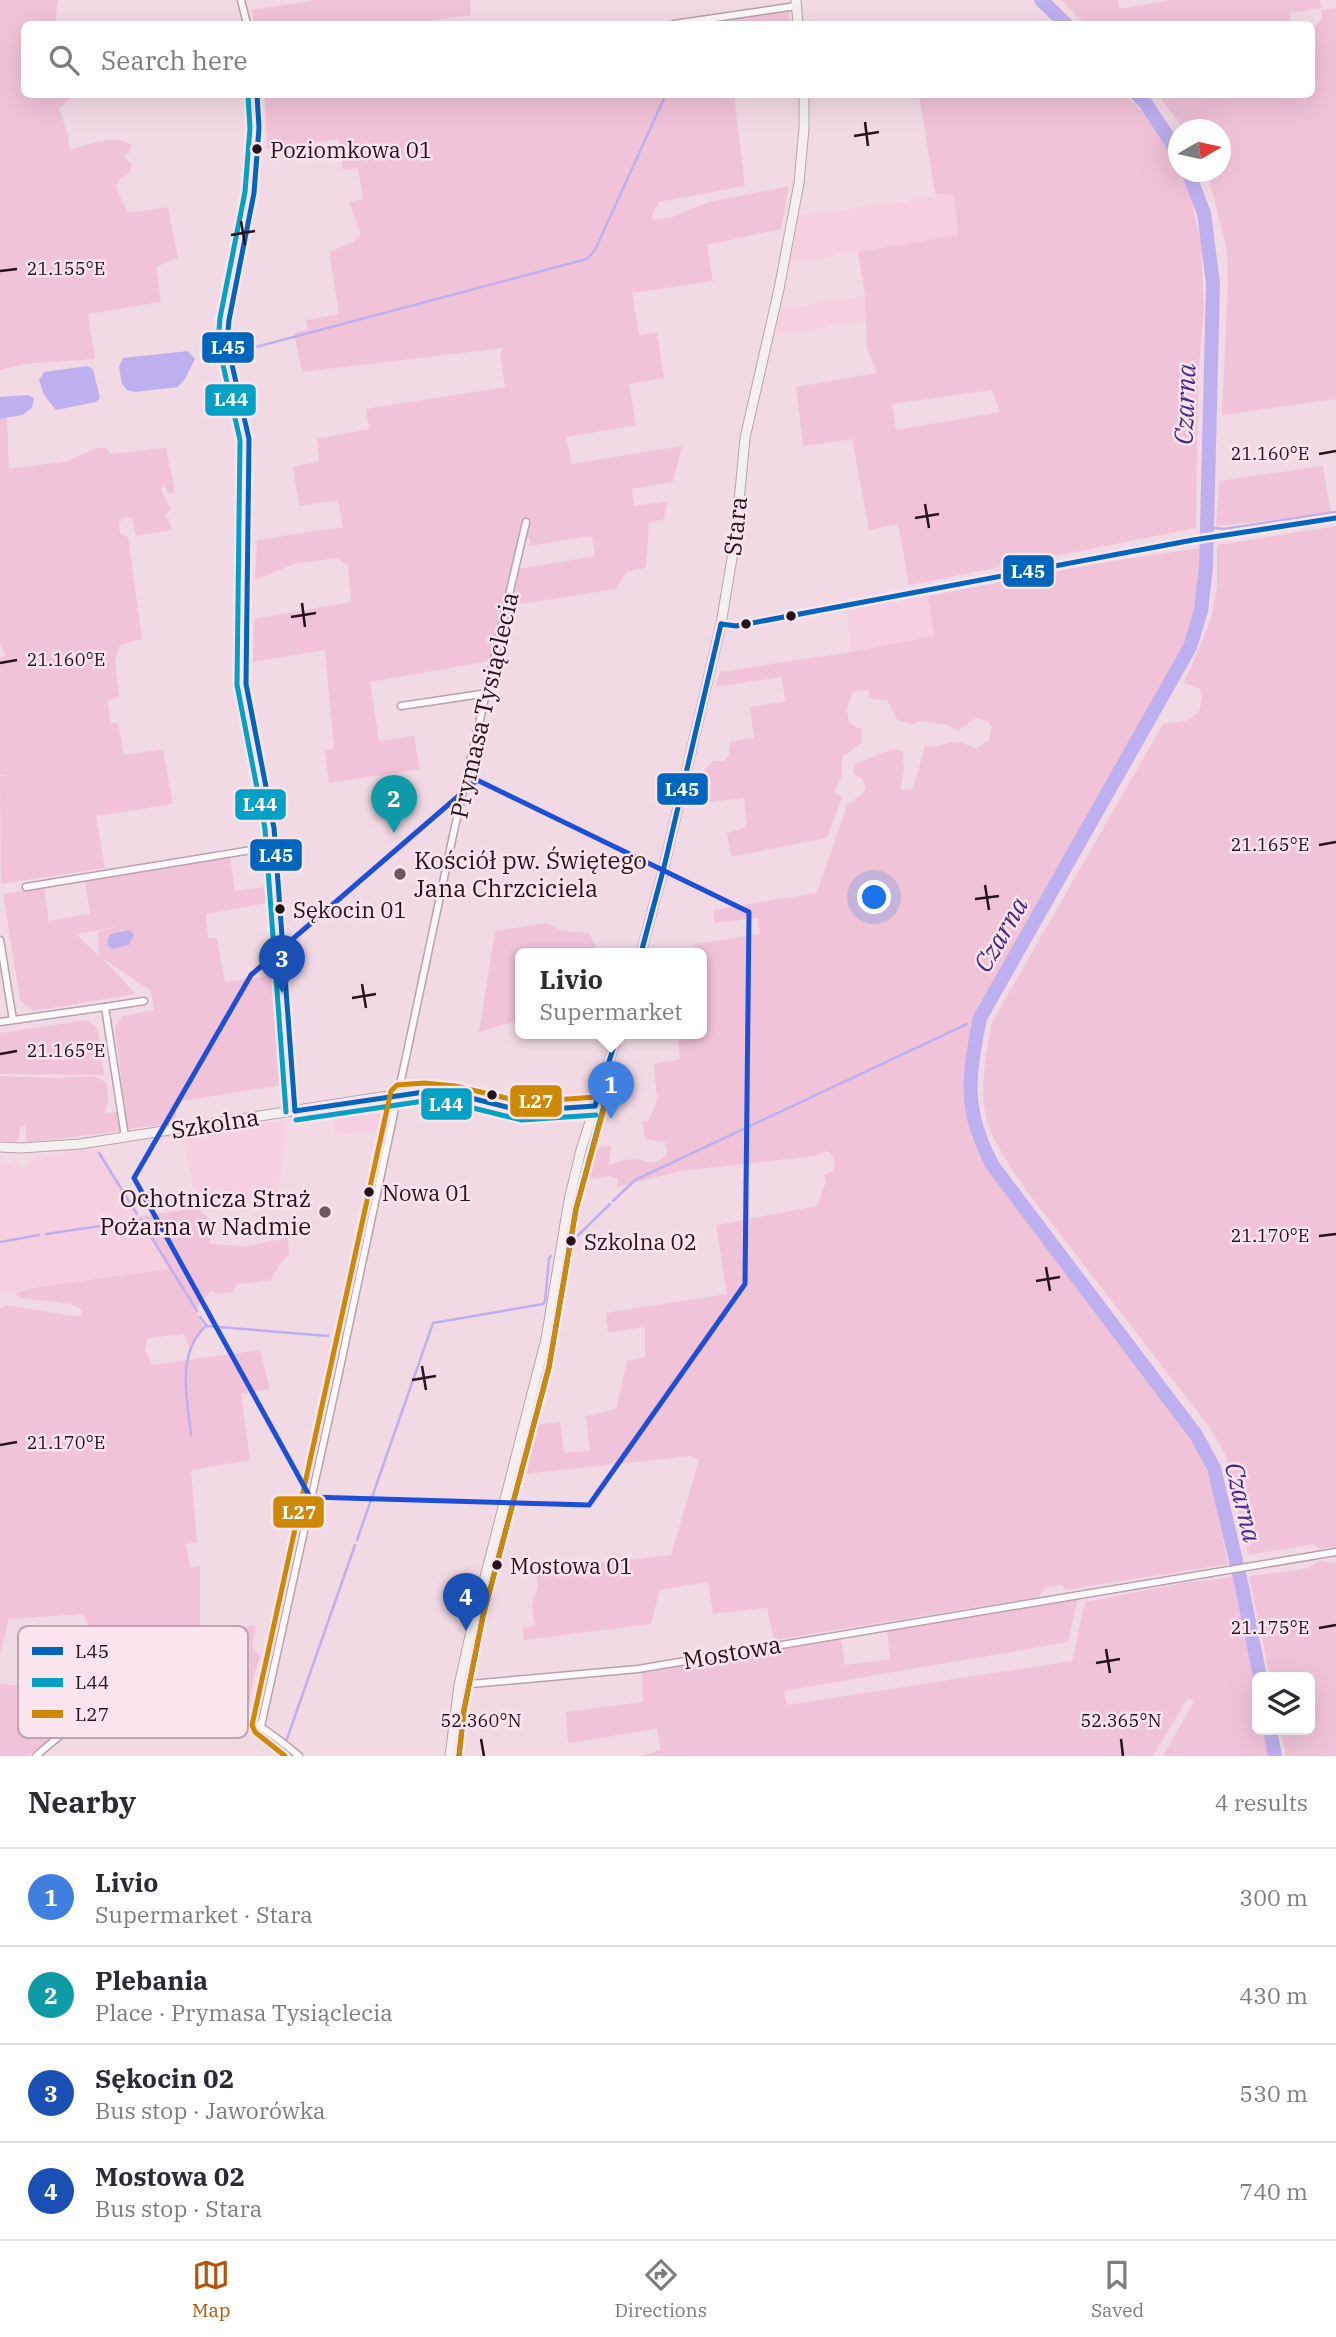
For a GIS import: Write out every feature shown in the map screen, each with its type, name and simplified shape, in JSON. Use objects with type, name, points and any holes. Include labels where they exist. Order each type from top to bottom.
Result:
[{"type":"street","points":[[241,0],[246,21]]},
{"type":"street","points":[[691,21],[796,3],[798,21]]},
{"type":"street","points":[[257,98],[254,193],[229,320],[227,343],[250,444],[246,684],[272,809],[295,1111]]},
{"type":"street","name":"Stara","points":[[642,948],[722,624],[736,534],[745,438],[782,276],[797,193],[803,142],[804,98]]},
{"type":"street","points":[[722,624],[736,626],[1193,540],[1336,518]]},
{"type":"street","name":"Prymasa Tysiąclecia","points":[[261,1726],[458,813],[526,522]]},
{"type":"street","points":[[401,706],[488,693]]},
{"type":"street","points":[[26,887],[276,846]]},
{"type":"street","points":[[0,940],[13,1020]]},
{"type":"street","points":[[0,1023],[144,1001]]},
{"type":"street","points":[[105,1007],[125,1138]]},
{"type":"street","points":[[450,1756],[459,1685],[491,1547],[541,1360],[569,1200],[616,1039]]},
{"type":"street","name":"Szkolna","points":[[0,1147],[54,1147],[125,1138],[424,1092],[453,1095],[522,1111],[595,1106]]},
{"type":"street","name":"Mostowa","points":[[459,1685],[638,1669],[1336,1552]]},
{"type":"street","points":[[248,1718],[296,1755]]},
{"type":"street","points":[[36,1756],[56,1738]]},
{"type":"highlighted area","points":[[477,780],[749,912],[745,1284],[589,1505],[310,1497],[134,1178],[251,975]]},
{"type":"shaded area","points":[[0,0],[58,0],[55,21],[21,21],[21,98],[70,98],[59,109],[68,135],[69,149],[110,140],[126,142],[132,146],[129,153],[123,155],[132,164],[130,172],[118,181],[116,188],[128,213],[168,207],[178,258],[156,267],[161,302],[88,314],[95,359],[24,364],[0,370]]},
{"type":"shaded area","points":[[314,0],[470,0],[471,15],[427,21],[254,21],[252,10]]},
{"type":"shaded area","points":[[1061,0],[1118,0],[1120,9],[1169,0],[1320,0],[1321,8],[1291,13],[1290,21],[1082,21]]},
{"type":"shaded area","points":[[1336,8],[1336,399],[1222,415],[1227,250],[1210,182],[1231,182],[1231,119],[1176,119],[1160,98],[1315,98],[1315,26],[1322,19],[1321,10]]},
{"type":"shaded area","points":[[789,11],[790,21],[724,21]]},
{"type":"shaded area","points":[[265,98],[734,98],[745,186],[659,202],[652,215],[653,220],[669,218],[709,202],[789,186],[781,229],[707,245],[713,281],[632,293],[639,335],[657,332],[664,378],[629,384],[636,425],[566,437],[572,464],[682,446],[673,482],[632,489],[634,506],[668,501],[664,519],[649,523],[646,568],[626,572],[616,589],[502,607],[489,661],[370,682],[379,741],[414,736],[420,769],[329,783],[325,751],[334,748],[325,650],[253,662],[254,619],[351,602],[348,566],[337,558],[294,564],[255,580],[257,540],[343,527],[338,500],[299,506],[293,467],[319,461],[317,439],[369,429],[366,409],[505,387],[500,353],[504,348],[302,372],[294,333],[308,329],[306,320],[339,314],[329,252],[354,242],[361,234],[349,202],[363,199],[358,168],[343,170],[338,139],[267,149]],"holes":[[[592,536],[595,556],[512,570],[518,540],[530,538],[529,546]]]},
{"type":"shaded area","points":[[919,98],[1128,98],[1158,130],[1168,144],[1168,182],[1185,182],[1201,242],[1204,310],[1198,377],[1196,528],[909,585],[898,524],[869,530],[852,439],[803,446],[796,387],[877,373],[867,349],[865,295],[858,252],[958,235],[954,195],[935,194]],"holes":[[[992,390],[1000,412],[896,430],[892,404]]]},
{"type":"shaded area","points":[[954,194],[1043,291],[775,336],[781,309],[865,295],[858,252],[790,263],[798,216]]},
{"type":"shaded area","points":[[188,351],[195,359],[178,387],[135,392],[127,390],[122,384],[119,367],[123,358]]},
{"type":"shaded area","points":[[87,366],[93,369],[100,398],[96,402],[56,410],[44,395],[39,380],[44,372]]},
{"type":"shaded area","points":[[28,395],[34,398],[32,408],[22,415],[0,419],[0,397]]},
{"type":"shaded area","points":[[7,418],[9,469],[68,461],[96,448],[107,448],[110,454],[166,448],[175,492],[169,494],[163,484],[161,490],[171,509],[164,517],[169,519],[172,530],[136,536],[132,518],[126,516],[119,522],[120,534],[128,537],[142,639],[120,645],[115,661],[119,697],[108,700],[110,723],[118,723],[124,755],[163,749],[173,804],[96,816],[105,868],[1,884],[0,776],[8,775],[0,775],[0,657],[6,655],[0,644],[0,419]]},
{"type":"shaded area","points":[[1323,466],[1331,514],[1216,526],[1219,481]]},
{"type":"shaded area","points":[[1336,526],[1336,1547],[1320,1549],[1314,1544],[1248,1555],[1226,1455],[1210,1428],[1029,1194],[1006,1160],[996,1143],[985,1113],[984,1073],[992,1022],[1163,724],[1186,721],[1199,712],[1202,699],[1200,689],[1184,683],[1211,620],[1217,587],[1217,545]]},
{"type":"shaded area","points":[[1199,548],[1198,603],[1186,643],[972,1027],[966,1072],[967,1117],[975,1146],[991,1175],[1168,1406],[1196,1447],[1210,1478],[1228,1564],[1066,1590],[1061,1585],[1045,1588],[1038,1597],[774,1640],[767,1608],[713,1614],[708,1582],[660,1590],[651,1624],[524,1640],[523,1628],[534,1626],[532,1604],[538,1587],[536,1570],[671,1555],[699,1460],[692,1456],[524,1474],[527,1426],[560,1422],[564,1453],[590,1451],[586,1416],[616,1409],[627,1361],[645,1357],[645,1327],[608,1333],[606,1313],[727,1294],[716,1225],[817,1206],[826,1181],[824,1175],[834,1168],[835,1162],[827,1151],[815,1156],[681,1171],[617,1187],[618,1179],[610,1176],[585,1180],[590,1149],[611,1146],[609,1165],[633,1159],[654,1162],[667,1154],[666,1143],[645,1139],[642,1122],[649,1120],[657,1100],[654,1064],[680,1059],[678,1041],[707,1039],[707,948],[695,948],[695,944],[760,934],[758,918],[714,923],[714,910],[817,893],[847,805],[862,795],[866,787],[862,779],[853,774],[855,764],[892,749],[903,751],[904,771],[900,790],[913,789],[925,746],[959,742],[976,749],[989,740],[992,727],[987,721],[976,718],[958,731],[947,725],[922,721],[912,724],[897,720],[888,701],[868,698],[869,690],[853,692],[847,709],[849,723],[862,730],[861,743],[842,757],[842,776],[835,789],[836,794],[842,797],[827,838],[731,857],[727,833],[747,827],[744,798],[687,805],[689,793],[697,789],[703,773],[713,761],[724,761],[729,755],[730,742],[754,738],[750,707],[786,701],[781,677],[716,687],[720,672],[934,636],[928,596],[1100,563]]},
{"type":"shaded area","points":[[928,596],[934,636],[851,652],[846,610]]},
{"type":"shaded area","points":[[230,858],[235,891],[274,886],[274,902],[206,914],[208,938],[217,938],[225,982],[276,975],[289,1084],[175,1102],[177,1123],[127,1129],[115,1027],[123,1016],[154,1010],[151,991],[102,958],[136,994],[33,1011],[20,1000],[3,894],[44,888],[49,921],[90,914],[85,881]],"holes":[[[117,927],[98,932],[99,956],[76,934]]]},
{"type":"shaded area","points":[[548,923],[562,931],[589,933],[596,948],[515,948],[515,1021],[479,1032],[495,931]]},
{"type":"shaded area","points":[[130,930],[134,935],[129,945],[113,949],[108,946],[107,941],[111,934]]},
{"type":"shaded area","points":[[86,1020],[98,1029],[104,1075],[0,1074],[0,1033]]},
{"type":"shaded area","points":[[0,1076],[93,1076],[107,1083],[108,1100],[105,1113],[118,1112],[121,1131],[30,1142],[26,1140],[26,1125],[20,1127],[19,1139],[15,1142],[0,1141]]},
{"type":"shaded area","points":[[385,1105],[390,1108],[386,1129],[336,1136],[334,1118],[346,1116],[346,1111]]},
{"type":"shaded area","points":[[286,1120],[278,1195],[197,1208],[184,1136]]},
{"type":"shaded area","points":[[93,1148],[100,1150],[170,1269],[0,1293],[0,1164],[16,1161],[20,1168],[29,1167],[29,1161],[34,1157]]},
{"type":"shaded area","points":[[197,1208],[211,1220],[210,1244],[246,1246],[288,1238],[289,1255],[282,1261],[270,1281],[237,1284],[233,1292],[218,1294],[211,1291],[193,1312],[197,1312],[203,1327],[190,1349],[184,1334],[148,1338],[145,1350],[152,1365],[260,1350],[270,1389],[241,1394],[250,1460],[191,1470],[197,1542],[186,1544],[190,1568],[200,1566],[200,1626],[89,1626],[83,1614],[9,1619],[0,1654],[0,1309],[6,1305],[79,1317],[83,1311],[72,1304],[19,1298],[15,1293],[33,1288],[169,1269],[137,1217]]},
{"type":"shaded area","points":[[1320,1561],[1336,1563],[1336,1756],[1286,1756],[1282,1735],[1315,1735],[1315,1672],[1269,1672],[1249,1576],[1305,1569]]},
{"type":"shaded area","points":[[1233,1577],[1252,1672],[1252,1735],[1265,1735],[1269,1756],[1163,1756],[1194,1701],[1188,1698],[1153,1756],[639,1756],[661,1750],[657,1729],[568,1743],[566,1712],[643,1702],[642,1673],[841,1637],[845,1665],[890,1659],[887,1630],[1078,1598],[1068,1642],[784,1691],[787,1705],[1072,1661],[1085,1602],[1183,1583]]},
{"type":"shaded area","points":[[248,1626],[256,1626],[252,1647],[260,1657],[249,1705]]},
{"type":"shaded area","points":[[0,1684],[18,1685],[18,1738],[51,1738],[28,1756],[0,1756]]},
{"type":"waterway","name":"Czarna","points":[[1041,0],[1063,21]]},
{"type":"waterway","points":[[237,352],[587,259],[595,250],[664,98]]},
{"type":"waterway","name":"Czarna","points":[[1141,98],[1168,137]]},
{"type":"waterway","name":"Czarna","points":[[1192,182],[1204,213],[1213,284],[1206,567],[1201,611],[1190,647],[980,1018],[973,1059],[971,1094],[977,1128],[993,1166],[1196,1435],[1214,1468],[1259,1672]]},
{"type":"waterway","points":[[1207,527],[1224,529],[1336,512]]},
{"type":"waterway","name":"Czarna","points":[[972,1022],[980,1018]]},
{"type":"waterway","points":[[613,1201],[635,1180],[967,1024]]},
{"type":"waterway","points":[[99,1153],[137,1214]]},
{"type":"waterway","points":[[567,1246],[610,1204]]},
{"type":"waterway","points":[[46,1234],[141,1220],[197,1311]]},
{"type":"waterway","points":[[0,1242],[39,1235]]},
{"type":"waterway","points":[[357,1540],[433,1323],[543,1304],[551,1256]]},
{"type":"waterway","points":[[200,1317],[207,1326],[328,1336]]},
{"type":"waterway","points":[[191,1435],[186,1391],[187,1363],[190,1349],[206,1326]]},
{"type":"waterway","points":[[281,1756],[355,1545]]},
{"type":"waterway","name":"Czarna","points":[[1271,1735],[1275,1756]]},
{"type":"transit line","name":"L44","points":[[248,98],[250,128],[245,192],[220,318],[218,343],[240,440],[237,685],[265,829],[286,1112]]},
{"type":"transit line","name":"L45","points":[[257,98],[259,128],[254,193],[229,320],[227,343],[249,439],[246,684],[274,828],[295,1111]]},
{"type":"transit line","name":"L45","points":[[721,624],[736,626],[1193,540],[1336,518]]},
{"type":"transit line","name":"L45","points":[[642,948],[721,624]]},
{"type":"transit line","name":"L45","points":[[595,1106],[616,1039]]},
{"type":"transit line","name":"L27","points":[[285,1756],[255,1732],[252,1725],[391,1091],[397,1085],[424,1083],[455,1086],[523,1102],[597,1097],[604,1108],[576,1209],[549,1367],[483,1616],[464,1710],[459,1756]]},
{"type":"transit line","name":"L45","points":[[295,1111],[424,1092],[471,1098],[522,1111],[595,1106]]},
{"type":"transit line","name":"L44","points":[[296,1120],[424,1101],[469,1107],[522,1120],[596,1115]]},
{"type":"transit line","name":"L44","points":[[459,1756],[464,1710],[483,1616],[549,1367],[576,1209],[603,1109]]},
{"type":"place","name":"Poziomkowa 01","points":[[257,149]]},
{"type":"place","name":"Plebania","points":[[394,833]]},
{"type":"place","name":"Kościół pw. Świętego Jana Chrzciciela","points":[[400,874]]},
{"type":"place","name":"Sękocin 01","points":[[280,909]]},
{"type":"place","name":"Sękocin 02","points":[[282,993]]},
{"type":"place","name":"Livio","points":[[611,1119]]},
{"type":"place","name":"Nowa 01","points":[[369,1192]]},
{"type":"place","name":"Ochotnicza Straż Pożarna w Nadmie","points":[[325,1212]]},
{"type":"place","name":"Szkolna 02","points":[[571,1241]]},
{"type":"place","name":"Mostowa 01","points":[[497,1565]]},
{"type":"place","name":"Mostowa 02","points":[[466,1631]]}]
